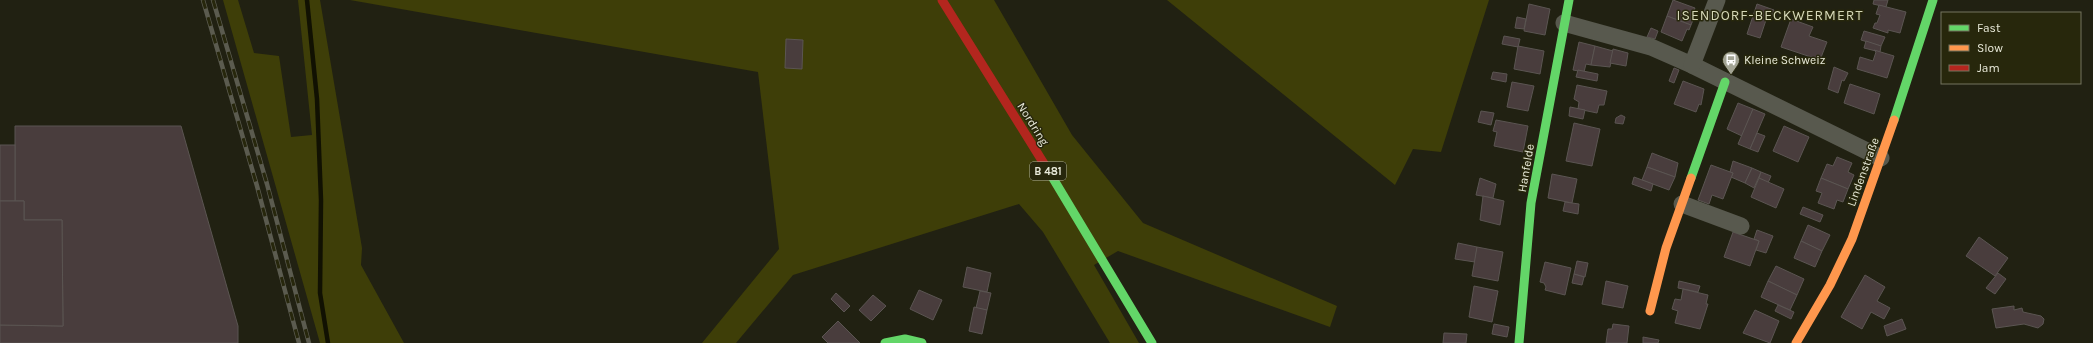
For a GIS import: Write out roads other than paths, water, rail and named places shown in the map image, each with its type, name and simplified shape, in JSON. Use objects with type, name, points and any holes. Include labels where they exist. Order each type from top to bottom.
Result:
[{"type":"street","name":"Nordring","points":[[942,0],[1102,258],[1152,343]]},
{"type":"street","name":"Hanfelde","points":[[1519,343],[1531,204],[1569,0]]},
{"type":"street","points":[[1692,65],[1717,0]]},
{"type":"street","name":"Lindenstraße","points":[[1796,343],[1830,285],[1852,239],[1881,158],[1933,0]]},
{"type":"street","points":[[1564,22],[1651,47],[1692,65],[1881,158]]},
{"type":"street","points":[[1650,311],[1666,248],[1726,82]]},
{"type":"street","points":[[1682,204],[1741,226]]},
{"type":"street","points":[[885,343],[905,339],[922,343]]},
{"type":"waterway","points":[[307,0],[317,99],[321,200],[320,293],[328,343]]},
{"type":"railway","points":[[203,0],[257,186],[299,343]]},
{"type":"railway","points":[[213,0],[267,184],[309,343]]},
{"type":"place","name":"Kleine Schweiz","points":[[1731,75]]},
{"type":"district","name":"ISENDORF-BECKWERMERT","points":[[1770,15]]}]
